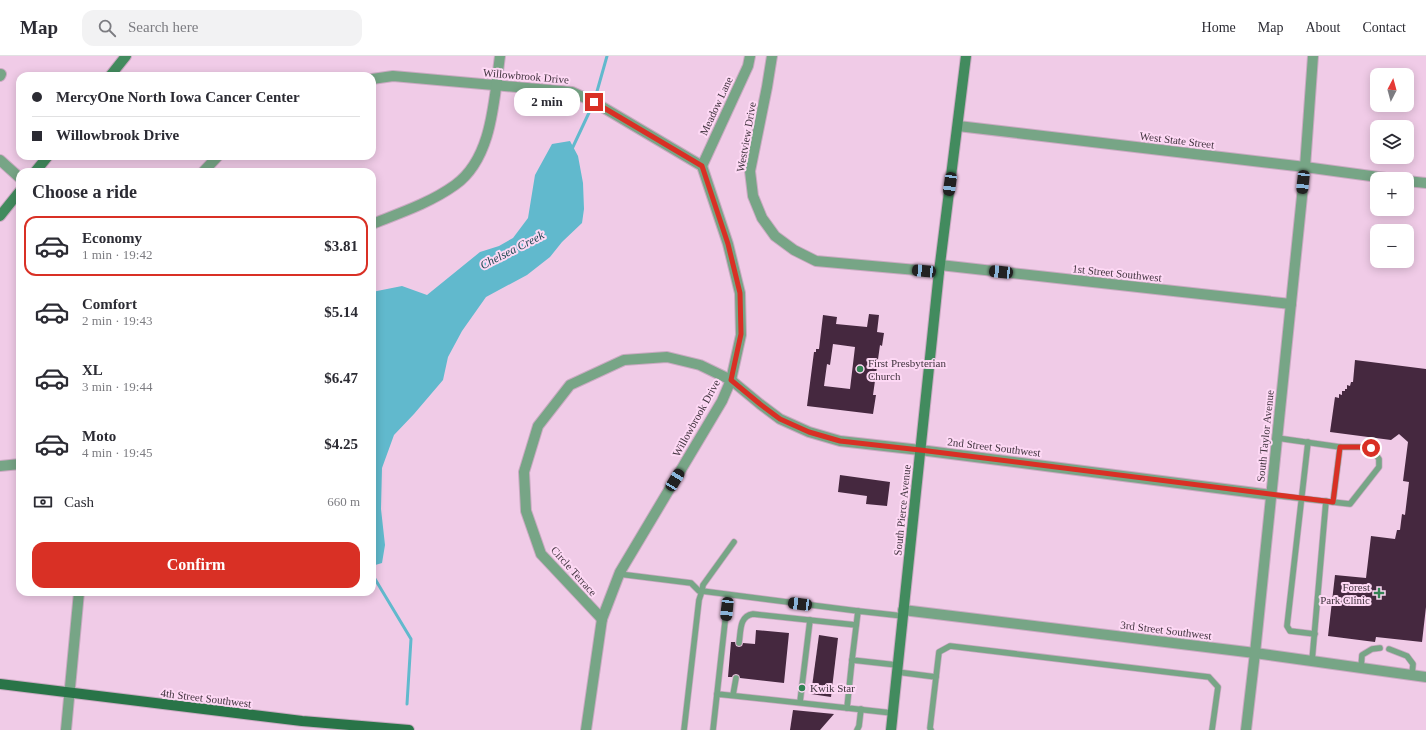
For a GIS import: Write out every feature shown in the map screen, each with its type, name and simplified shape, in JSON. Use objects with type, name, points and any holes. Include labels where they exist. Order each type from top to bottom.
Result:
[{"type":"main road","points":[[113,72],[126,56]]},
{"type":"main road","name":"South Pierce Avenue","points":[[891,730],[939,268],[966,56]]},
{"type":"main road","points":[[38,168],[45,160]]},
{"type":"main road","points":[[0,216],[16,196]]},
{"type":"main road","name":"4th Street Southwest","points":[[0,684],[69,694],[302,721],[409,730]]},
{"type":"street","points":[[376,222],[431,200],[456,185],[471,169],[482,148],[490,126],[500,56]]},
{"type":"street","name":"Meadow Lane","points":[[702,166],[748,66],[750,56]]},
{"type":"street","name":"Westview Drive","points":[[772,56],[750,171],[754,196],[762,218],[775,236],[794,250],[816,262],[939,268]]},
{"type":"street","name":"South Taylor Avenue","points":[[1246,730],[1256,653],[1305,167],[1313,56]]},
{"type":"street","name":"Willowbrook Drive","points":[[376,78],[393,76],[572,92],[594,102],[702,166],[728,244],[740,293],[741,334],[731,380],[722,401],[619,574],[602,619],[586,730]]},
{"type":"street","name":"West State Street","points":[[958,126],[1370,176]]},
{"type":"street","points":[[0,160],[16,174]]},
{"type":"street","points":[[207,168],[214,160]]},
{"type":"street","points":[[1414,182],[1426,183]]},
{"type":"street","name":"1st Street Southwest","points":[[939,268],[1291,304]]},
{"type":"street","name":"Circle Terrace","points":[[602,619],[541,554],[526,511],[524,472],[538,426],[570,385],[624,360],[667,356],[700,365],[731,380]]},
{"type":"street","name":"2nd Street Southwest","points":[[731,380],[780,419],[809,432],[840,441],[1271,494]]},
{"type":"street","points":[[0,466],[16,464]]},
{"type":"street","points":[[66,730],[79,596]]},
{"type":"street","name":"3rd Street Southwest","points":[[903,613],[1256,653],[1426,677]]},
{"type":"lane","points":[[1271,494],[1350,504],[1379,467],[1379,459],[1371,448],[1340,447],[1277,438]]},
{"type":"lane","points":[[1308,442],[1287,626],[1290,631],[1315,634]]},
{"type":"lane","points":[[1333,502],[1340,447]]},
{"type":"lane","points":[[1312,661],[1326,501]]},
{"type":"lane","points":[[684,730],[699,600],[703,585],[734,542]]},
{"type":"lane","points":[[619,574],[691,583],[699,591],[728,595],[858,611],[903,613]]},
{"type":"lane","points":[[713,730],[728,595]]},
{"type":"lane","points":[[847,708],[858,611]]},
{"type":"lane","points":[[740,642],[743,619],[747,615],[753,614],[856,625]]},
{"type":"lane","points":[[800,702],[810,620]]},
{"type":"lane","points":[[931,730],[939,652],[950,646],[1209,677],[1218,686],[1212,730]]},
{"type":"lane","points":[[1361,668],[1362,655],[1372,649],[1380,648]]},
{"type":"lane","points":[[1389,650],[1407,656],[1413,664],[1412,675]]},
{"type":"lane","points":[[852,660],[936,677]]},
{"type":"lane","points":[[733,695],[736,678]]},
{"type":"lane","points":[[717,694],[892,713]]},
{"type":"lane","points":[[857,730],[862,709]]},
{"type":"water","points":[[570,141],[578,156],[583,183],[584,209],[582,223],[562,242],[550,257],[527,275],[486,297],[462,331],[448,357],[443,380],[394,435],[382,468],[381,509],[385,545],[382,563],[376,565],[376,291],[402,286],[427,295],[480,252],[499,246],[513,238],[528,218],[535,175],[552,144]]},
{"type":"building","points":[[869,314],[879,315],[877,332],[884,333],[882,346],[880,345],[873,395],[876,395],[873,414],[807,406],[814,352],[816,352],[816,349],[819,349],[823,315],[837,317],[836,324],[867,327]],"holes":[[[833,344],[855,347],[850,389],[824,386],[827,364],[830,365]]]},
{"type":"building","points":[[1355,360],[1426,369],[1426,607],[1422,642],[1376,637],[1375,642],[1328,636],[1335,575],[1366,578],[1371,536],[1395,539],[1397,530],[1400,530],[1402,514],[1405,515],[1409,482],[1403,481],[1408,442],[1399,434],[1391,440],[1330,432],[1335,397],[1339,398],[1339,394],[1342,395],[1342,391],[1347,389],[1347,385],[1350,386],[1351,382],[1353,382]]},
{"type":"building","points":[[840,475],[890,482],[887,506],[866,504],[867,496],[838,492]]},
{"type":"building","points":[[756,630],[789,633],[784,683],[740,678],[739,675],[736,674],[732,677],[728,677],[731,642],[735,642],[736,646],[739,647],[742,646],[743,643],[755,644]]},
{"type":"building","points":[[819,635],[838,638],[831,697],[811,694]]},
{"type":"building","points":[[793,710],[834,714],[820,730],[790,730]]},
{"type":"waterway","name":"Chelsea Creek","points":[[571,151],[594,102],[607,56]]},
{"type":"waterway","name":"Chelsea Creek","points":[[376,581],[411,639],[407,704]]},
{"type":"place","name":"First Presbyterian Church","points":[[860,369]]},
{"type":"place","name":"Forest Park Clinic","points":[[1379,593]]},
{"type":"place","name":"Kwik Star","points":[[802,688]]},
{"type":"route","points":[[594,102],[702,166],[728,244],[740,293],[741,334],[731,380],[780,419],[795,426],[809,432],[840,441],[1333,502],[1340,447],[1371,448]]}]
